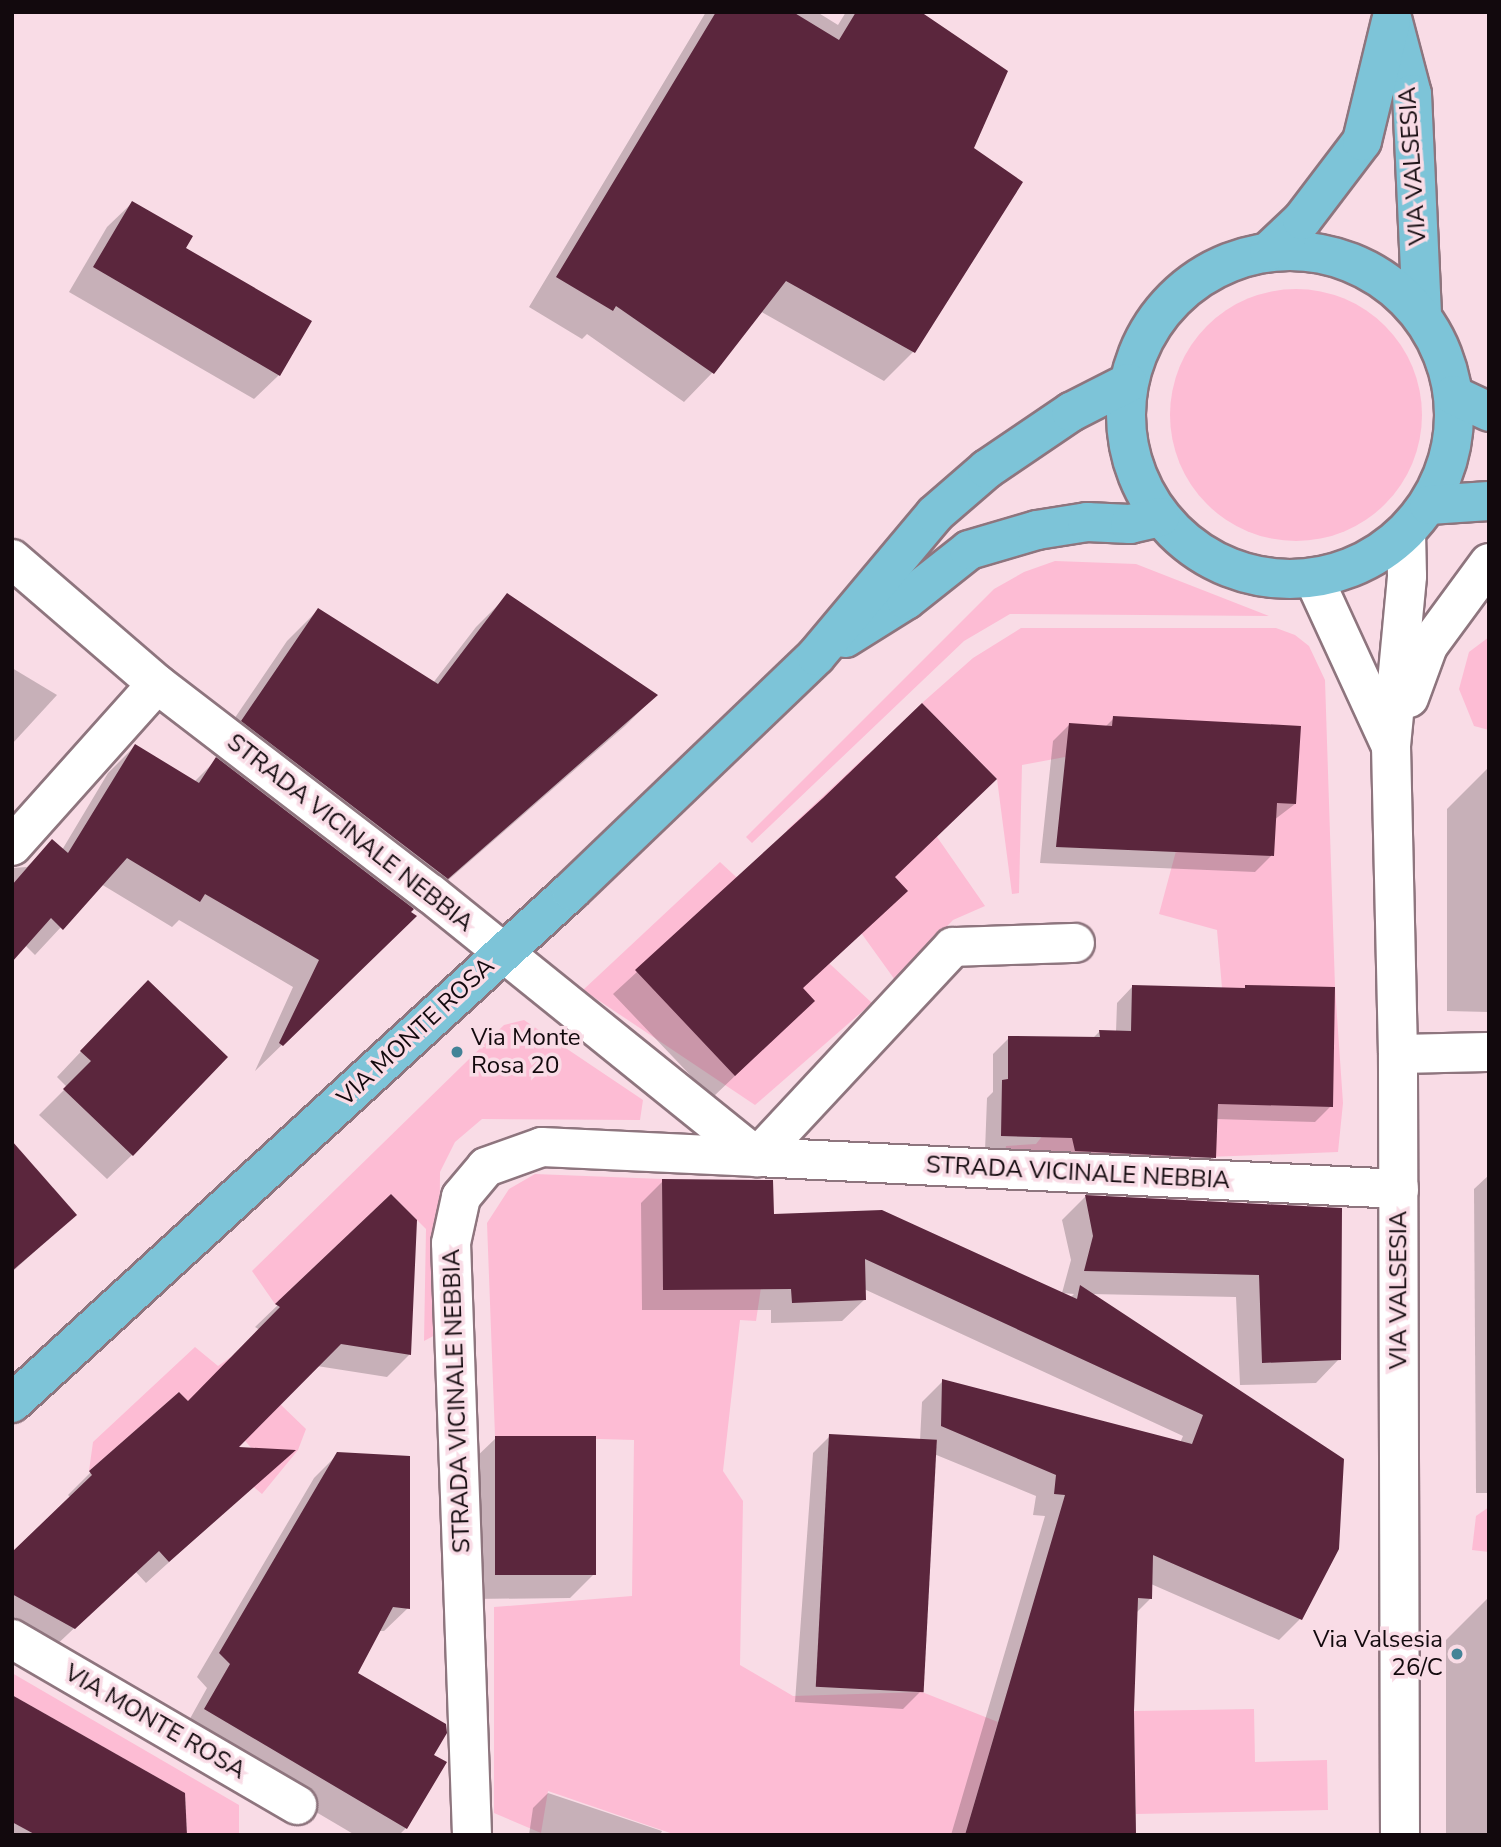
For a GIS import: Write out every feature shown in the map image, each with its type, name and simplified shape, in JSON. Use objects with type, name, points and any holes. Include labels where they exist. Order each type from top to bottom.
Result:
[{"type":"main road","name":"VIA VALSESIA","points":[[1269,251],[1302,220],[1362,141],[1392,15]]},
{"type":"main road","name":"VIA VALSESIA","points":[[1392,15],[1412,94],[1422,316]]},
{"type":"main road","points":[[1269,251],[1308,251],[1345,260],[1376,275],[1401,293],[1422,316],[1437,340],[1453,395],[1455,423],[1451,452],[1418,519],[1384,551],[1346,571],[1314,579],[1281,580],[1238,570],[1205,557],[1180,538],[1160,517],[1137,478],[1125,429],[1128,383],[1136,352],[1152,323],[1175,295],[1203,274],[1248,255],[1269,251]]},
{"type":"main road","name":"VIA MONTE ROSA","points":[[12,1403],[571,891],[816,656],[935,514],[986,469],[1071,412],[1128,383]]},
{"type":"main road","points":[[1453,395],[1489,412]]},
{"type":"main road","points":[[1418,519],[1489,501]]},
{"type":"main road","name":"VIA MONTE ROSA","points":[[816,656],[906,600],[969,550],[1037,530],[1087,522],[1130,524],[1160,517]]},
{"type":"street","name":"VIA VALSESIA","points":[[1400,1835],[1398,1054],[1391,746],[1407,576],[1418,519]]},
{"type":"street","name":"STRADA VICINALE NEBBIA","points":[[12,559],[157,684],[503,952],[757,1157]]},
{"type":"street","name":"VIA VALSESIA","points":[[1391,746],[1428,646],[1489,563]]},
{"type":"street","name":"VIA VALSESIA","points":[[1314,579],[1391,746]]},
{"type":"street","points":[[12,846],[157,684]]},
{"type":"street","points":[[757,1157],[953,947],[1075,943]]},
{"type":"street","points":[[1398,1054],[1489,1052]]},
{"type":"street","name":"STRADA VICINALE NEBBIA","points":[[472,1835],[451,1243],[461,1197],[486,1167],[542,1147],[1399,1189]]},
{"type":"street","name":"VIA MONTE ROSA","points":[[12,1639],[297,1805]]},
{"type":"shaded area","points":[[1296,289],[1321,292],[1344,299],[1385,326],[1412,367],[1419,390],[1422,415],[1419,440],[1412,463],[1385,504],[1344,531],[1321,538],[1296,541],[1271,538],[1248,531],[1207,504],[1180,463],[1173,440],[1170,415],[1173,390],[1180,367],[1207,326],[1248,299],[1271,292]]},
{"type":"shaded area","points":[[1055,561],[1136,564],[1269,616],[1010,614],[964,641],[752,843],[746,837],[994,589],[1024,572]]},
{"type":"shaded area","points":[[1021,628],[1276,628],[1295,635],[1309,646],[1325,680],[1335,987],[1343,1103],[1338,1152],[1004,1165],[1006,1146],[1036,1144],[1052,1124],[1129,1127],[1217,1136],[1222,988],[1217,930],[1159,914],[1176,851],[1065,757],[1022,765],[1019,893],[1012,894],[997,779],[922,703],[973,658]]},
{"type":"shaded area","points":[[1489,637],[1489,730],[1474,726],[1459,689],[1469,652]]},
{"type":"shaded area","points":[[868,754],[910,798],[985,906],[953,920],[895,980],[787,830]]},
{"type":"shaded area","points":[[720,862],[872,1003],[755,1105],[583,990]]},
{"type":"shaded area","points":[[524,1020],[643,1100],[640,1120],[482,1119],[455,1142],[440,1172],[439,1333],[424,1341],[426,1229],[391,1194],[275,1304],[252,1271],[504,1025]]},
{"type":"shaded area","points":[[535,1174],[662,1179],[663,1289],[763,1274],[756,1321],[740,1320],[723,1471],[743,1501],[740,1665],[793,1696],[922,1692],[998,1722],[965,1835],[676,1835],[548,1791],[541,1833],[494,1813],[494,1607],[632,1596],[634,1440],[495,1436],[487,1223],[509,1189]]},
{"type":"shaded area","points":[[195,1347],[218,1366],[231,1357],[306,1429],[298,1450],[262,1494],[241,1476],[261,1459],[211,1402],[199,1413],[179,1392],[89,1471],[93,1442]]},
{"type":"shaded area","points":[[1489,1507],[1489,1552],[1472,1550],[1476,1516]]},
{"type":"shaded area","points":[[12,1673],[239,1805],[239,1835],[187,1835],[185,1793],[12,1695]]},
{"type":"shaded area","points":[[1254,1709],[1255,1762],[1327,1760],[1328,1810],[1136,1814],[1134,1711]]},
{"type":"building","points":[[716,12],[793,12],[839,40],[856,12],[921,12],[1008,71],[974,148],[1023,182],[915,353],[786,281],[714,374],[616,306],[613,311],[556,277]]},
{"type":"building","points":[[132,201],[193,236],[186,248],[312,321],[280,376],[93,267]]},
{"type":"building","points":[[507,593],[658,695],[448,879],[241,721],[318,608],[438,684]]},
{"type":"building","points":[[922,703],[997,779],[895,877],[908,891],[803,988],[815,1001],[735,1076],[635,970],[823,798]]},
{"type":"building","points":[[1113,716],[1301,726],[1296,804],[1277,803],[1274,856],[1056,847],[1069,723],[1112,726]]},
{"type":"building","points":[[135,744],[199,783],[216,757],[414,909],[411,912],[417,916],[283,1046],[279,1043],[319,960],[205,894],[200,902],[127,858],[63,930],[51,918],[12,962],[12,885],[52,839],[68,853]]},
{"type":"building","points":[[148,980],[228,1057],[133,1156],[63,1089],[91,1061],[80,1051]]},
{"type":"building","points":[[1132,985],[1335,987],[1333,1107],[1218,1104],[1216,1158],[1075,1151],[1072,1138],[1001,1136],[1002,1080],[1008,1079],[1008,1036],[1100,1037],[1099,1030],[1131,1031]]},
{"type":"building","points":[[12,1141],[77,1215],[12,1271]]},
{"type":"building","points":[[662,1179],[773,1180],[774,1214],[882,1210],[1077,1299],[1080,1285],[1344,1459],[1339,1549],[1302,1620],[1153,1555],[1152,1599],[1138,1598],[1134,1711],[1136,1835],[965,1835],[1065,1495],[1054,1494],[1056,1475],[941,1426],[942,1379],[1192,1444],[1203,1415],[865,1259],[866,1300],[792,1303],[791,1289],[663,1290]]},
{"type":"building","points":[[391,1194],[417,1220],[411,1355],[341,1344],[239,1447],[296,1450],[169,1562],[159,1551],[75,1629],[12,1594],[12,1552],[92,1475],[89,1471],[179,1392],[188,1401],[280,1307],[275,1304]]},
{"type":"building","points":[[1085,1195],[1342,1208],[1341,1360],[1262,1363],[1259,1275],[1084,1271],[1093,1236]]},
{"type":"building","points":[[829,1434],[937,1440],[924,1692],[816,1687]]},
{"type":"building","points":[[495,1436],[596,1436],[596,1575],[495,1575]]},
{"type":"building","points":[[337,1452],[410,1456],[410,1609],[393,1607],[358,1673],[446,1724],[447,1733],[434,1755],[447,1762],[407,1829],[204,1709],[230,1664],[219,1653]]},
{"type":"building","points":[[12,1695],[185,1793],[187,1835],[36,1835],[12,1822]]},
{"type":"place","name":"Via Monte Rosa 20","points":[[457,1052]]},
{"type":"place","name":"Via Valsesia 26/C","points":[[1457,1654]]}]
